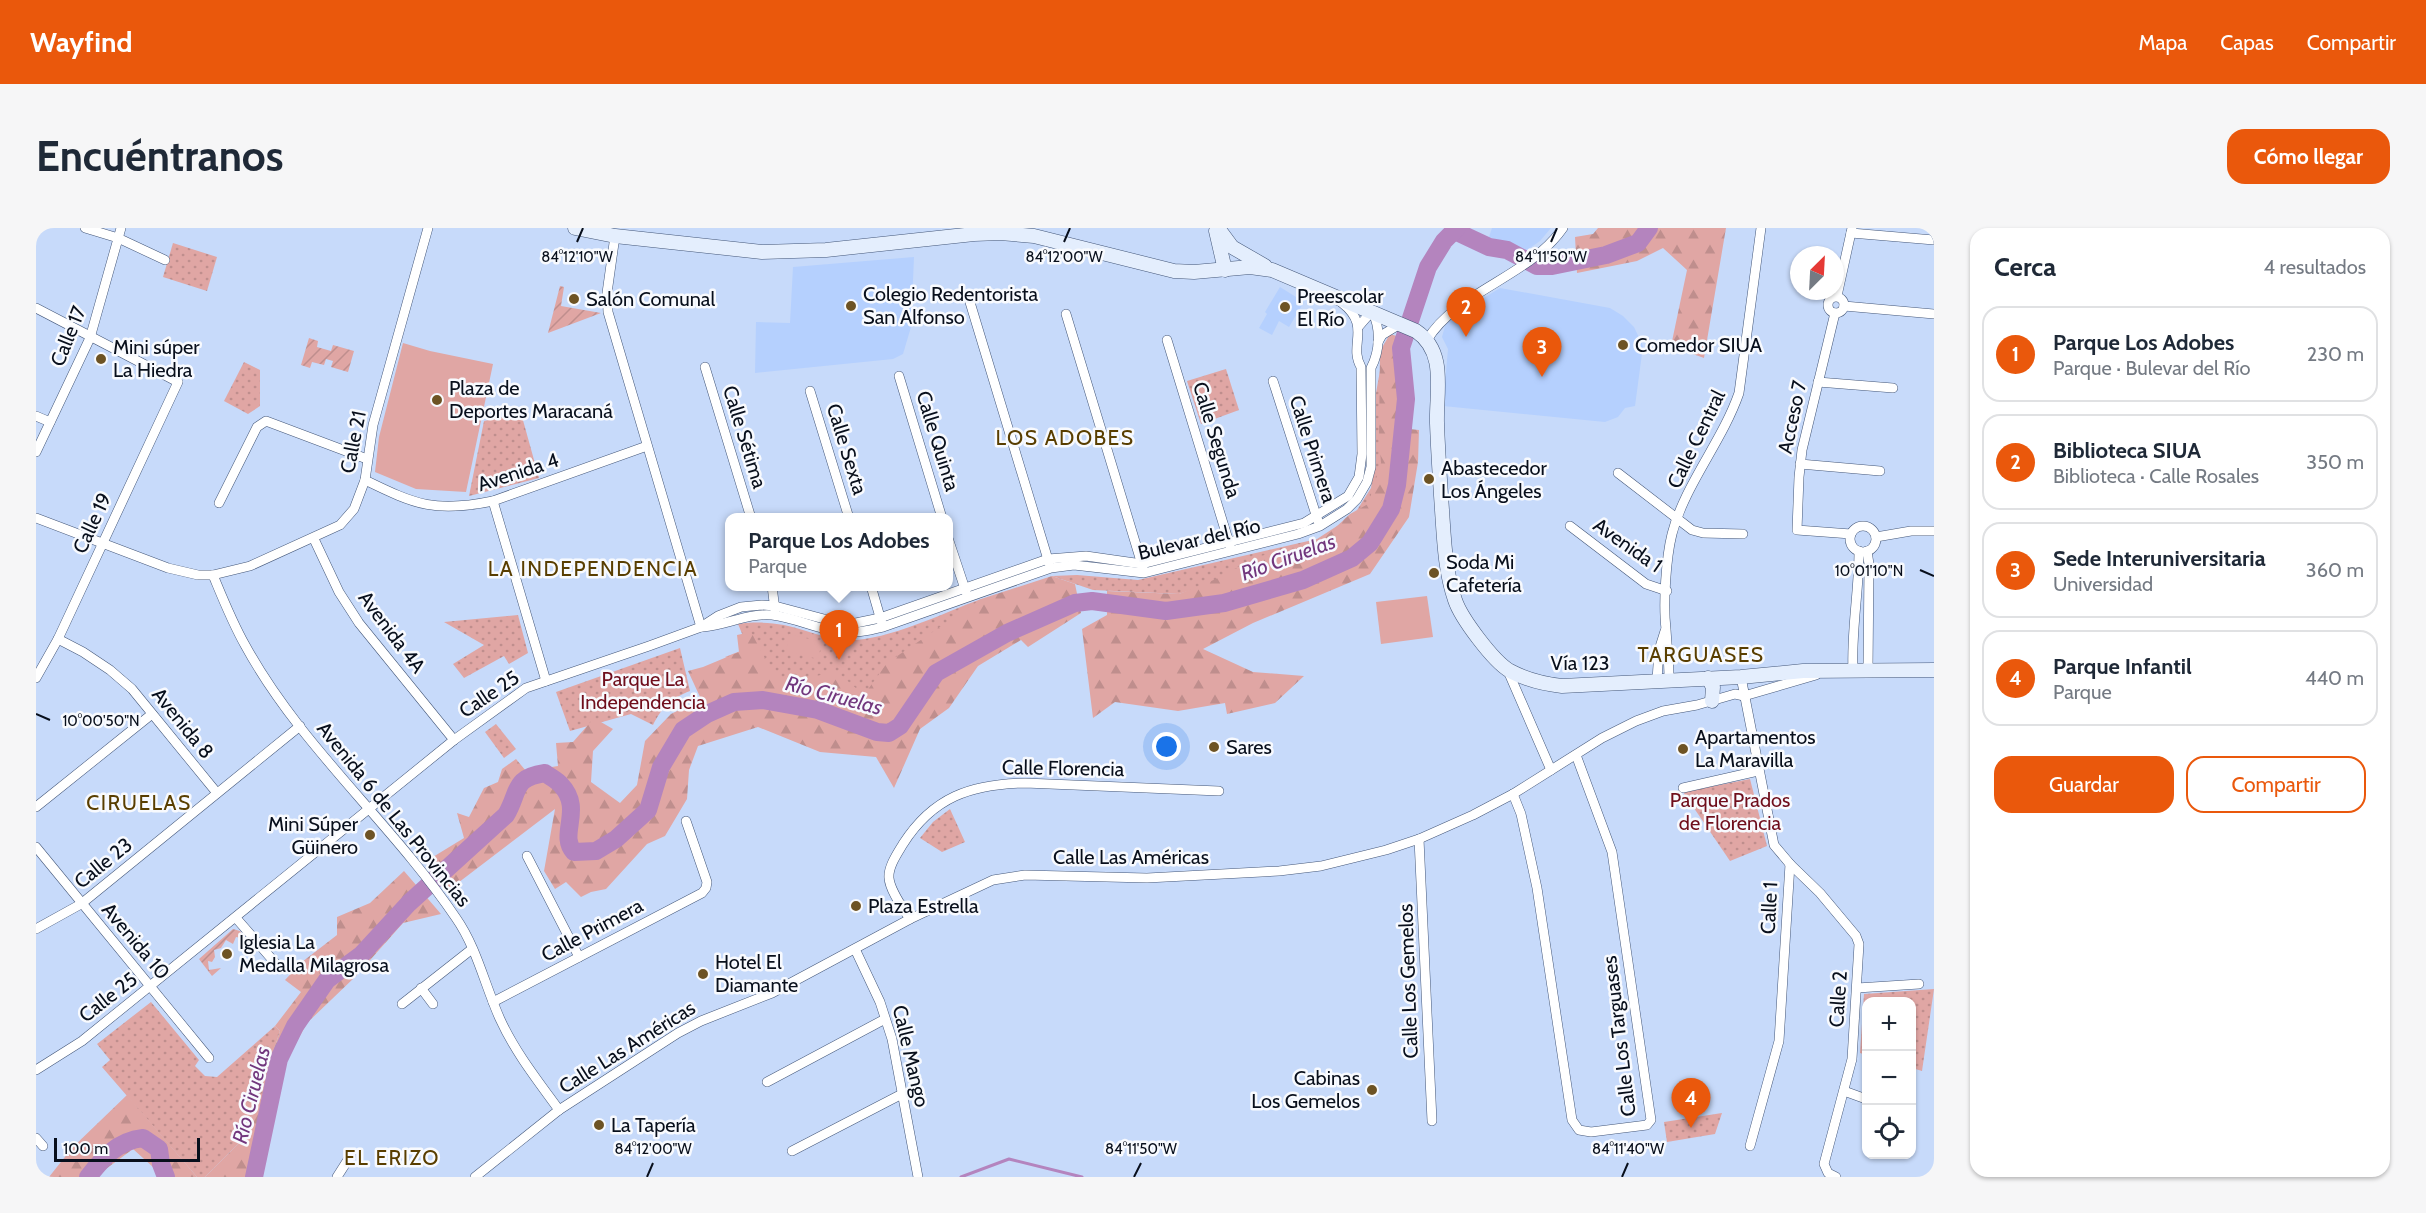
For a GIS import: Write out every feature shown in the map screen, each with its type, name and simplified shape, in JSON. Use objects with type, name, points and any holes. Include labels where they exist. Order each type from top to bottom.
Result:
[{"type":"main road","points":[[574,228],[615,236],[762,252],[826,250],[1000,233],[1034,236],[1062,242],[1174,271],[1194,272],[1250,267],[1272,270]]},
{"type":"main road","points":[[1216,228],[1225,270]]},
{"type":"main road","points":[[1216,228],[1232,247],[1272,270],[1372,311],[1422,336]]},
{"type":"main road","name":"Vía 123","points":[[1422,336],[1436,354],[1438,366],[1437,425],[1444,539],[1450,584],[1455,602],[1464,619],[1483,644],[1508,669],[1544,684],[1562,686],[1803,672],[1934,670]]},
{"type":"main road","points":[[1708,678],[1713,687],[1712,701]]},
{"type":"street","points":[[85,228],[118,238],[165,260]]},
{"type":"street","name":"Calle 17","points":[[36,452],[90,338],[122,228]]},
{"type":"street","name":"Calle 21","points":[[36,518],[176,571],[198,575],[213,575],[250,566],[314,538],[345,521],[358,499],[365,480],[373,425],[428,228]]},
{"type":"street","points":[[913,242],[917,228]]},
{"type":"street","points":[[1422,336],[1440,321],[1534,257],[1563,228]]},
{"type":"street","name":"Calle Central","points":[[1663,680],[1670,651],[1665,628],[1669,549],[1677,519],[1732,413],[1739,393],[1761,228]]},
{"type":"street","points":[[1844,265],[1852,230],[1934,240]]},
{"type":"street","points":[[615,236],[606,303],[701,627]]},
{"type":"street","points":[[1330,293],[1353,313],[1359,326],[1372,311]]},
{"type":"street","points":[[969,299],[1050,564]]},
{"type":"street","points":[[1829,300],[1827,304],[1830,311],[1835,313],[1842,311],[1842,300]]},
{"type":"street","points":[[1844,306],[1934,314]]},
{"type":"street","points":[[36,308],[90,338]]},
{"type":"street","name":"Bulevar del Río","points":[[1366,384],[1378,342],[1378,326],[1372,311]]},
{"type":"street","name":"Acceso 7","points":[[1835,313],[1800,464],[1797,530],[1851,534]]},
{"type":"street","points":[[1066,314],[1143,568]]},
{"type":"street","points":[[1378,342],[1382,335],[1401,325]]},
{"type":"street","name":"Bulevar del Río","points":[[701,627],[718,616],[741,607],[762,605],[775,611],[848,632],[1050,564],[1131,573],[1318,522],[1352,504],[1367,482],[1371,467],[1366,384],[1358,361],[1359,326]]},
{"type":"street","name":"Calle 19","points":[[36,678],[58,639],[178,382],[90,338]]},
{"type":"street","name":"Calle Segunda","points":[[1167,340],[1231,547]]},
{"type":"street","name":"Calle Sétima","points":[[705,367],[749,513]]},
{"type":"street","name":"Calle Quinta","points":[[899,376],[940,513]]},
{"type":"street","name":"Calle Primera","points":[[1273,381],[1318,522]]},
{"type":"street","points":[[1818,382],[1893,388]]},
{"type":"street","name":"Calle Sexta","points":[[810,391],[847,513]]},
{"type":"street","points":[[36,416],[50,422]]},
{"type":"street","points":[[219,503],[256,427],[261,423],[273,422],[367,459]]},
{"type":"street","name":"Avenida 4","points":[[365,480],[407,500],[427,505],[468,506],[493,501],[647,446]]},
{"type":"street","points":[[1800,464],[1880,471]]},
{"type":"street","points":[[1617,473],[1692,530],[1703,533],[1743,534]]},
{"type":"street","points":[[493,501],[546,681]]},
{"type":"street","name":"Avenida 1","points":[[1570,526],[1646,584],[1667,591]]},
{"type":"street","points":[[1864,526],[1872,530],[1876,537],[1875,544],[1863,551],[1852,547],[1851,534],[1856,528],[1864,526]]},
{"type":"street","points":[[1876,537],[1911,531],[1934,531]]},
{"type":"street","name":"Avenida 4A","points":[[314,538],[339,592],[359,624],[454,740]]},
{"type":"street","points":[[1863,551],[1869,593],[1868,670]]},
{"type":"street","points":[[1853,671],[1854,619],[1863,551]]},
{"type":"street","points":[[953,553],[966,593]]},
{"type":"street","name":"Avenida 6 de Las Provincias","points":[[213,575],[245,646],[300,726],[423,873],[458,921],[472,949],[500,1019],[524,1061],[559,1110]]},
{"type":"street","points":[[773,591],[775,611]]},
{"type":"street","points":[[873,591],[882,622]]},
{"type":"street","points":[[1859,594],[1869,593]]},
{"type":"street","name":"Calle 25","points":[[36,1070],[82,1041],[454,740],[518,693],[701,627]]},
{"type":"street","name":"Avenida 8","points":[[58,639],[84,652],[132,689],[217,793]]},
{"type":"street","points":[[1852,647],[1869,646]]},
{"type":"street","points":[[1508,669],[1551,770]]},
{"type":"street","name":"Calle Las Américas","points":[[475,1177],[559,1110],[678,1033],[701,1021],[772,993],[910,919],[993,880],[1009,876],[1147,878],[1279,872],[1321,866],[1386,850],[1419,839],[1473,815],[1636,721],[1663,711],[1735,694],[1744,696],[1827,672]]},
{"type":"street","name":"Calle 1","points":[[1741,677],[1774,845],[1790,864],[1779,1041],[1750,1146]]},
{"type":"street","points":[[36,807],[152,714]]},
{"type":"street","name":"Calle 23","points":[[36,929],[81,904],[300,726]]},
{"type":"street","name":"Calle Los Targuases","points":[[1513,794],[1521,814],[1536,888],[1572,1120],[1579,1130],[1591,1132],[1647,1125],[1650,1120],[1612,852],[1576,755]]},
{"type":"street","points":[[1683,788],[1758,771]]},
{"type":"street","name":"Calle Florencia","points":[[910,919],[890,883],[891,868],[918,823],[932,809],[961,793],[983,786],[1016,783],[1219,790]]},
{"type":"street","name":"Calle Primera","points":[[493,1002],[702,893],[707,882],[686,820]]},
{"type":"street","name":"Calle Los Gemelos","points":[[1419,839],[1432,1121]]},
{"type":"street","name":"Avenida 10","points":[[36,847],[209,1058]]},
{"type":"street","points":[[527,856],[579,957]]},
{"type":"street","name":"Calle 2","points":[[1790,864],[1820,893],[1856,936],[1859,944],[1852,1059],[1824,1158],[1825,1169],[1836,1177]]},
{"type":"street","points":[[236,918],[277,965]]},
{"type":"street","name":"Calle Mango","points":[[855,948],[880,1002],[891,1039],[918,1174]]},
{"type":"street","points":[[402,1004],[472,949]]},
{"type":"street","points":[[1857,988],[1919,984]]},
{"type":"street","points":[[422,988],[433,1004]]},
{"type":"street","points":[[766,1082],[885,1019]]},
{"type":"street","points":[[1844,1091],[1862,1098]]},
{"type":"street","points":[[792,1151],[902,1094]]},
{"type":"street","points":[[36,1138],[43,1146]]},
{"type":"street","points":[[337,1177],[351,1155]]},
{"type":"shaded area","points":[[1492,228],[1551,228],[1540,241],[1527,250],[1489,237]]},
{"type":"shaded area","name":"Colegio Redentorista San Alfonso","points":[[914,257],[911,327],[903,354],[893,359],[755,373],[756,322],[790,323],[793,267]]},
{"type":"shaded area","name":"Preescolar El Río","points":[[1280,287],[1304,302],[1289,327],[1279,321],[1272,335],[1259,328],[1267,314],[1265,312]]},
{"type":"shaded area","points":[[1500,288],[1610,308],[1623,316],[1634,327],[1643,346],[1635,406],[1625,408],[1618,417],[1605,422],[1443,406],[1448,349],[1442,337],[1445,326],[1453,317]]},
{"type":"green space","points":[[1598,228],[1726,228],[1704,358],[1671,346],[1687,270],[1663,248],[1637,261],[1577,273],[1575,237],[1593,234]]},
{"type":"green space","points":[[173,243],[217,257],[207,291],[163,277]]},
{"type":"green space","points":[[560,286],[564,287],[561,306],[601,313],[548,333]]},
{"type":"green space","points":[[1390,334],[1403,338],[1399,350],[1404,401],[1400,428],[1419,430],[1418,462],[1409,517],[1370,574],[1253,623],[1203,649],[1253,672],[1304,676],[1275,703],[1227,714],[1225,703],[1178,711],[1115,702],[1093,718],[1082,629],[1107,615],[1107,591],[1179,594],[1216,579],[1256,557],[1320,542],[1350,514],[1368,504],[1381,463],[1380,351]]},
{"type":"green space","points":[[309,338],[318,341],[317,347],[331,351],[333,345],[354,351],[348,372],[331,367],[333,361],[326,359],[324,365],[312,362],[310,368],[301,365]]},
{"type":"green space","name":"Plaza de Deportes Maracaná","points":[[403,343],[493,364],[466,492],[416,489],[375,472],[379,437]]},
{"type":"green space","points":[[1384,348],[1397,349],[1399,404],[1364,533],[1179,594],[1093,590],[1052,576],[1077,575],[1138,580],[1317,539],[1354,515],[1371,488],[1374,467],[1376,393]]},
{"type":"green space","points":[[244,362],[260,370],[260,406],[248,414],[224,401]]},
{"type":"green space","points":[[1226,369],[1239,410],[1201,424],[1187,381]]},
{"type":"green space","points":[[521,413],[539,478],[469,496],[484,421]]},
{"type":"green space","points":[[1052,576],[1075,584],[1081,613],[1028,647],[1021,640],[978,666],[949,708],[920,729],[894,788],[876,757],[820,752],[758,727],[698,746],[689,770],[687,799],[665,836],[647,844],[606,889],[581,897],[566,882],[555,889],[544,871],[555,809],[450,889],[428,860],[464,838],[457,813],[469,817],[484,788],[498,782],[502,769],[516,759],[526,771],[558,766],[556,743],[573,742],[594,718],[613,729],[593,751],[591,782],[620,803],[637,785],[645,741],[671,714],[701,699],[688,671],[739,652],[737,635],[751,632],[768,664],[789,683],[836,671],[864,695],[887,663],[981,599]]},
{"type":"green space","points":[[1427,596],[1433,637],[1381,644],[1376,602]]},
{"type":"green space","points":[[981,599],[995,635],[890,728],[725,657],[748,648],[738,624],[778,624],[836,639],[859,640],[913,626]]},
{"type":"green space","points":[[518,615],[528,653],[509,664],[504,656],[464,678],[453,664],[484,645],[444,622]]},
{"type":"green space","points":[[789,634],[822,642],[818,659],[786,651]]},
{"type":"green space","name":"Parque La Independencia","points":[[680,648],[690,691],[668,704],[653,725],[631,714],[570,731],[556,692]]},
{"type":"green space","points":[[496,724],[516,749],[504,758],[485,732]]},
{"type":"green space","name":"Parque Prados de Florencia","points":[[1750,779],[1767,846],[1730,861],[1683,792]]},
{"type":"green space","points":[[950,809],[965,842],[942,852],[920,838],[933,822]]},
{"type":"green space","points":[[404,871],[441,914],[403,923],[355,977],[307,1023],[285,1063],[259,1177],[205,1177],[245,1137],[280,1031],[275,1026],[301,992],[285,980],[302,962],[337,935],[337,917],[370,903]]},
{"type":"green space","points":[[233,929],[240,931],[250,944],[244,950],[246,939],[236,937],[233,944],[226,940],[221,948],[214,950],[215,957],[212,962],[208,961],[209,970],[221,968],[212,976],[199,959]]},
{"type":"green space","points":[[1934,989],[1922,1071],[1916,1069],[1916,997],[1864,997],[1864,994]]},
{"type":"green space","points":[[151,1002],[199,1060],[195,1066],[205,1076],[217,1077],[275,1026],[280,1031],[245,1137],[205,1177],[197,1177],[102,1067],[110,1060],[97,1044]]},
{"type":"green space","points":[[1862,1024],[1862,1054],[1860,1053]]},
{"type":"green space","points":[[127,1095],[197,1177],[164,1177],[133,1149],[95,1177],[49,1177],[72,1148]]},
{"type":"green space","points":[[1722,1113],[1715,1134],[1667,1142],[1664,1122]]},
{"type":"waterway","name":"Río Ciruelas","points":[[254,1177],[279,1059],[295,1026],[327,980],[361,955],[409,903],[506,815],[518,787],[527,778],[545,773],[559,783],[568,794],[570,803],[568,838],[570,845],[574,852],[596,851],[616,839],[648,810],[661,767],[683,730],[707,714],[734,702],[763,700],[818,710],[877,732],[889,733],[900,726],[936,673],[1007,633],[1075,603],[1092,601],[1166,611],[1224,603],[1303,580],[1352,558],[1370,543],[1391,509],[1397,485],[1406,399],[1401,348],[1428,267],[1444,241],[1457,228]]},
{"type":"waterway","points":[[1455,231],[1489,247],[1507,250],[1537,266],[1552,266],[1606,255],[1638,243],[1649,228]]},
{"type":"waterway","name":"Río Ciruelas","points":[[88,1177],[105,1157],[118,1147],[143,1138],[159,1149],[166,1177]]},
{"type":"waterway","points":[[961,1177],[1009,1159],[1082,1177]]},
{"type":"place","name":"Salón Comunal","points":[[574,299]]},
{"type":"place","name":"Colegio Redentorista San Alfonso","points":[[851,306]]},
{"type":"place","name":"Preescolar El Río","points":[[1285,307]]},
{"type":"place","name":"Biblioteca SIUA","points":[[1466,337]]},
{"type":"place","name":"Comedor SIUA","points":[[1623,345]]},
{"type":"place","name":"Mini súper La Hiedra","points":[[101,359]]},
{"type":"place","name":"Sede Interuniversitaria","points":[[1542,377]]},
{"type":"place","name":"Plaza de Deportes Maracaná","points":[[437,400]]},
{"type":"place","name":"Abastecedor Los Ángeles","points":[[1429,479]]},
{"type":"place","name":"Soda Mi Cafetería","points":[[1434,573]]},
{"type":"place","name":"Parque Los Adobes","points":[[839,660]]},
{"type":"place","name":"Sares","points":[[1214,747]]},
{"type":"place","name":"Apartamentos La Maravilla","points":[[1683,749]]},
{"type":"place","name":"Mini Súper Güinero","points":[[370,835]]},
{"type":"place","name":"Plaza Estrella","points":[[856,906]]},
{"type":"place","name":"Iglesia La Medalla Milagrosa","points":[[227,954]]},
{"type":"place","name":"Hotel El Diamante","points":[[703,974]]},
{"type":"place","name":"Cabinas Los Gemelos","points":[[1372,1090]]},
{"type":"place","name":"La Tapería","points":[[599,1125]]},
{"type":"place","name":"Parque Infantil","points":[[1691,1128]]},
{"type":"district","name":"LOS ADOBES","points":[[1065,437]]},
{"type":"district","name":"LA INDEPENDENCIA","points":[[593,568]]},
{"type":"district","name":"TARGUASES","points":[[1701,654]]},
{"type":"district","name":"CIRUELAS","points":[[139,802]]},
{"type":"district","name":"EL ERIZO","points":[[392,1157]]}]
